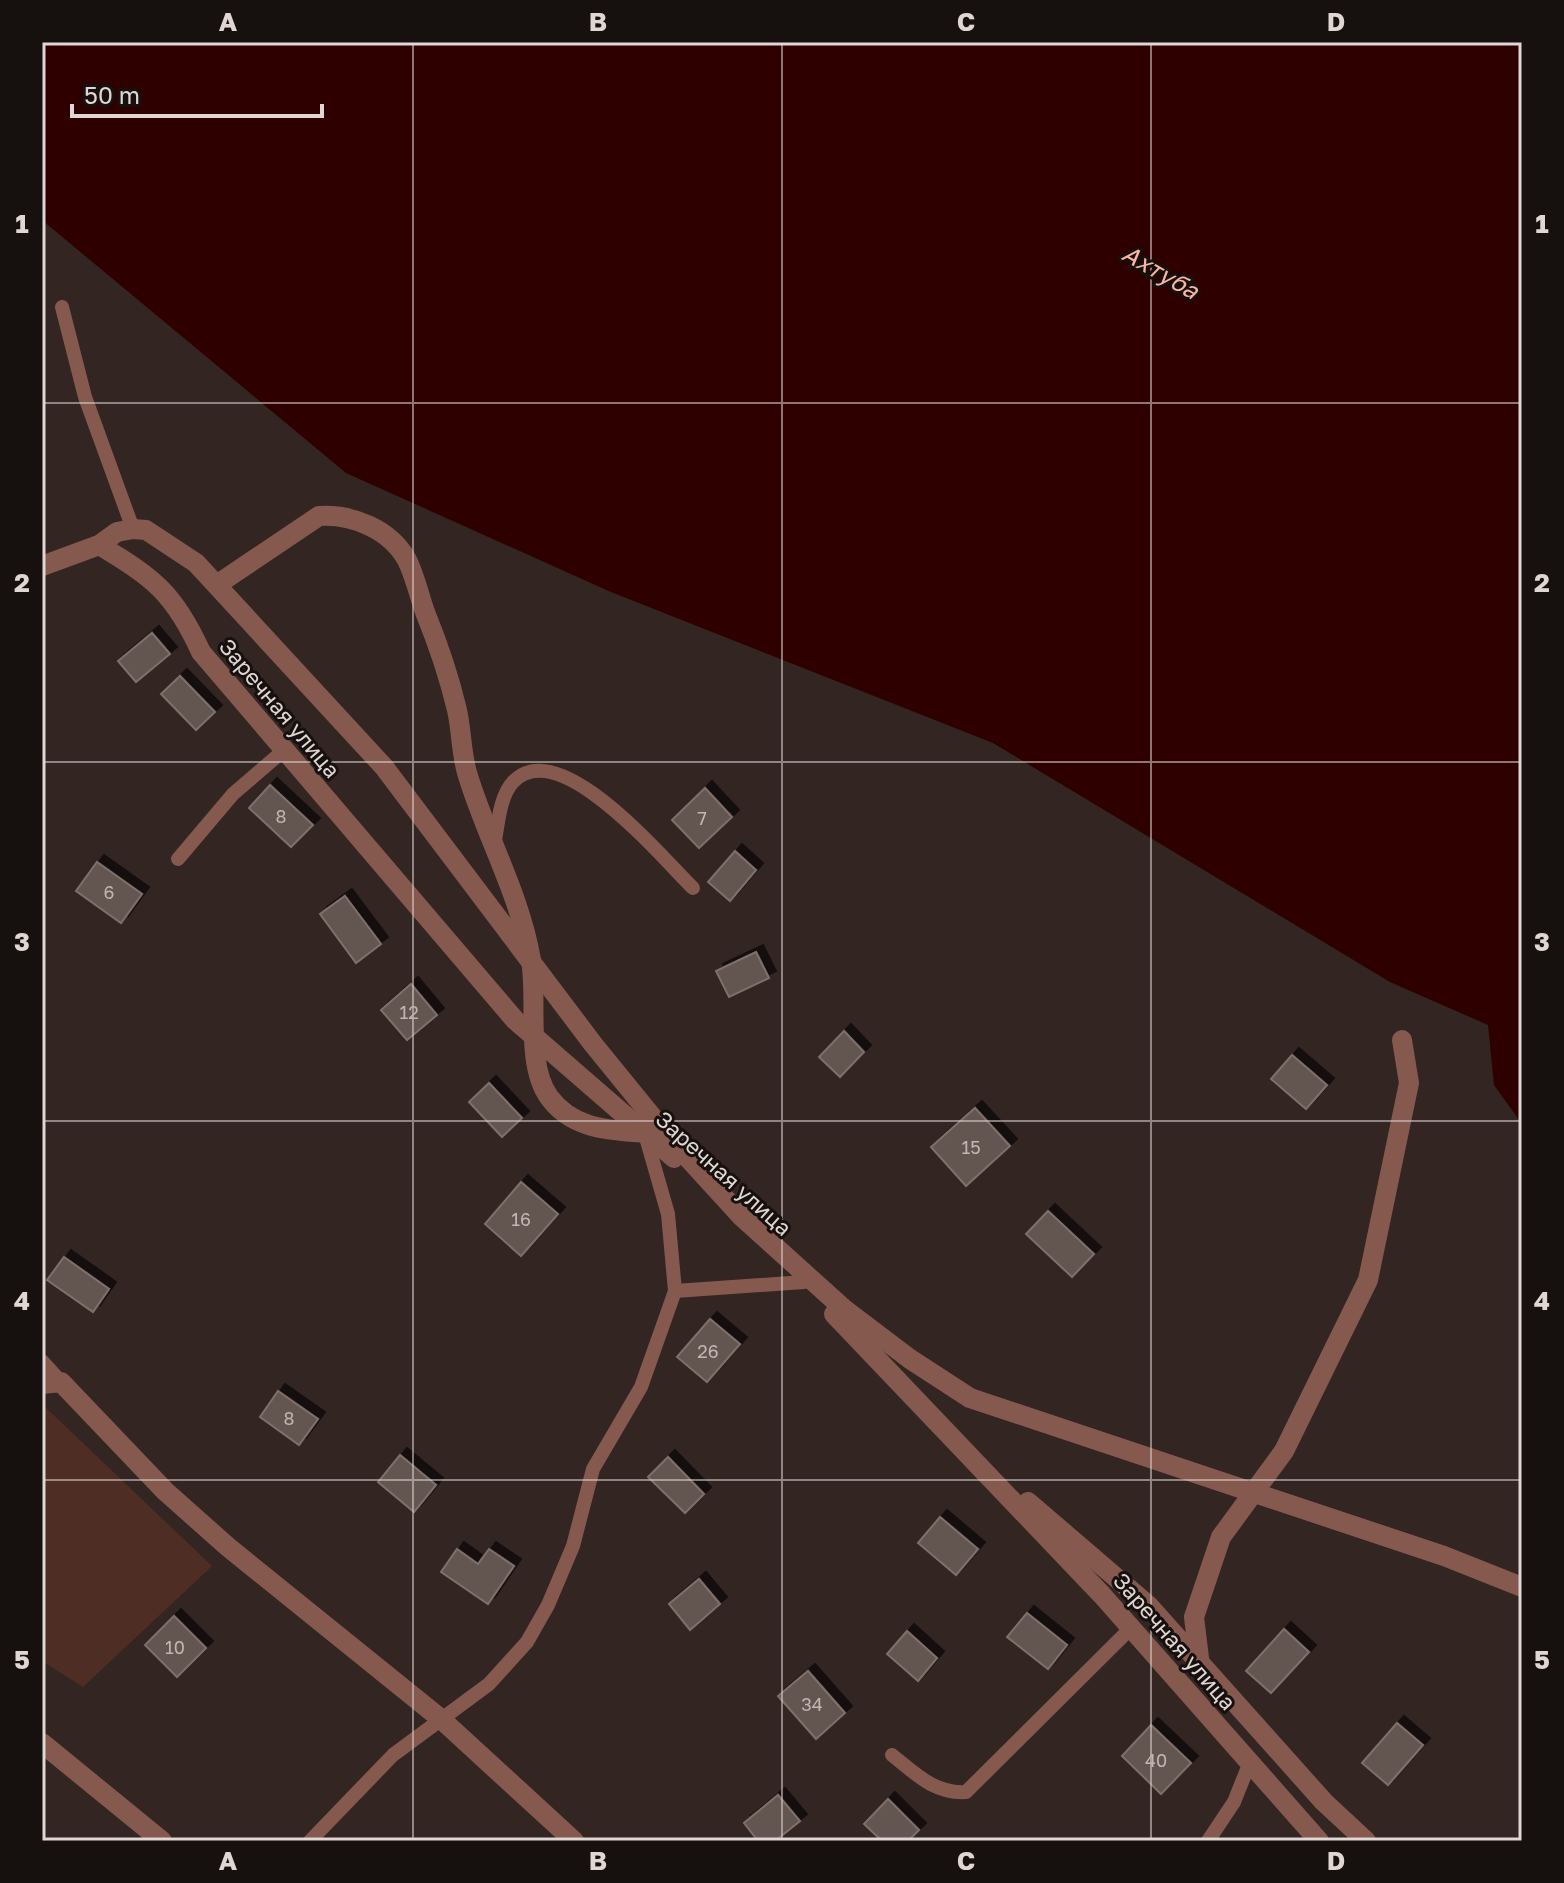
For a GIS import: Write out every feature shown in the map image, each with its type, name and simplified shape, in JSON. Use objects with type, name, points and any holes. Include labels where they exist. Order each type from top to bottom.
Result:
[{"type":"street","points":[[218,584],[319,516],[339,515],[362,521],[387,539],[406,559],[440,649],[457,711],[467,774],[519,908],[532,962],[537,1070],[548,1096],[569,1117],[593,1128],[667,1135]]},
{"type":"street","points":[[42,566],[99,545],[117,532],[146,530],[185,556],[218,584],[384,767],[667,1135],[741,1216],[844,1309],[910,1359],[970,1398],[1444,1556],[1522,1587]]},
{"type":"street","name":"Заречная улица","points":[[99,545],[148,574],[181,610],[201,652],[515,1020],[741,1216],[1131,1628],[1319,1841]]},
{"type":"street","points":[[1199,1658],[1194,1617],[1221,1537],[1284,1451],[1368,1280],[1409,1083],[1402,1040]]},
{"type":"street","points":[[51,1383],[228,1547],[441,1719],[574,1841]]},
{"type":"street","points":[[970,1456],[1138,1596],[1199,1658],[1324,1802],[1366,1841]]},
{"type":"street","points":[[42,1743],[162,1841]]},
{"type":"lane","points":[[62,307],[85,397],[133,529]]},
{"type":"lane","points":[[178,859],[233,794],[283,751]]},
{"type":"lane","points":[[494,846],[504,799],[512,783],[528,771],[548,771],[570,777],[597,795],[693,888]]},
{"type":"lane","points":[[310,1841],[393,1755],[489,1684],[527,1642],[548,1605],[573,1546],[593,1469],[641,1387],[675,1291],[668,1214],[645,1133]]},
{"type":"lane","points":[[675,1291],[804,1282]]},
{"type":"lane","points":[[42,1361],[51,1383]]},
{"type":"lane","points":[[892,1755],[934,1788],[950,1793],[966,1792],[1131,1628]]},
{"type":"lane","points":[[1208,1841],[1234,1802],[1250,1762]]},
{"type":"shaded area","points":[[42,1404],[212,1566],[83,1687],[42,1661]]},
{"type":"water","name":"Ахтуба","points":[[42,42],[1522,42],[1522,1124],[1494,1085],[1488,1025],[1390,982],[993,743],[611,592],[346,473],[42,220]]},
{"type":"building","points":[[152,633],[170,654],[136,682],[118,661]]},
{"type":"building","points":[[180,676],[215,712],[196,730],[161,694]]},
{"type":"building","points":[[270,785],[313,825],[291,847],[249,808]]},
{"type":"building","points":[[705,788],[732,817],[699,848],[672,820]]},
{"type":"building","points":[[735,851],[756,870],[730,901],[708,882]]},
{"type":"building","points":[[97,862],[142,894],[121,923],[76,891]]},
{"type":"building","points":[[345,896],[381,944],[356,963],[320,914]]},
{"type":"building","points":[[756,952],[769,978],[729,997],[716,971]]},
{"type":"building","points":[[411,984],[437,1015],[407,1040],[381,1010]]},
{"type":"building","points":[[844,1031],[864,1052],[840,1077],[819,1057]]},
{"type":"building","points":[[1292,1055],[1327,1085],[1306,1109],[1271,1079]]},
{"type":"building","points":[[489,1083],[522,1118],[502,1137],[469,1102]]},
{"type":"building","points":[[975,1108],[1010,1146],[966,1186],[931,1147]]},
{"type":"building","points":[[521,1182],[558,1214],[521,1256],[485,1224]]},
{"type":"building","points":[[1048,1211],[1094,1254],[1072,1277],[1026,1234]]},
{"type":"building","points":[[64,1257],[109,1289],[93,1312],[47,1280]]},
{"type":"building","points":[[710,1319],[740,1344],[707,1382],[677,1357]]},
{"type":"building","points":[[278,1391],[318,1419],[299,1445],[260,1417]]},
{"type":"building","points":[[400,1455],[436,1485],[414,1512],[378,1482]]},
{"type":"building","points":[[668,1457],[704,1494],[685,1513],[648,1477]]},
{"type":"building","points":[[940,1517],[978,1549],[956,1575],[918,1543]]},
{"type":"building","points":[[457,1549],[478,1564],[489,1549],[514,1566],[488,1604],[441,1572]]},
{"type":"building","points":[[699,1579],[720,1604],[690,1630],[669,1604]]},
{"type":"building","points":[[1027,1613],[1067,1645],[1048,1669],[1007,1637]]},
{"type":"building","points":[[174,1616],[206,1648],[177,1677],[145,1645]]},
{"type":"building","points":[[1284,1629],[1309,1652],[1271,1693],[1246,1671]]},
{"type":"building","points":[[907,1631],[937,1658],[918,1681],[887,1654]]},
{"type":"building","points":[[808,1671],[845,1713],[816,1739],[778,1696]]},
{"type":"building","points":[[1397,1723],[1423,1745],[1388,1785],[1362,1763]]},
{"type":"building","points":[[1151,1725],[1191,1763],[1161,1794],[1122,1756]]},
{"type":"building","points":[[778,1795],[800,1821],[775,1841],[758,1841],[744,1823]]},
{"type":"building","points":[[888,1799],[919,1830],[908,1841],[882,1841],[864,1824]]}]
